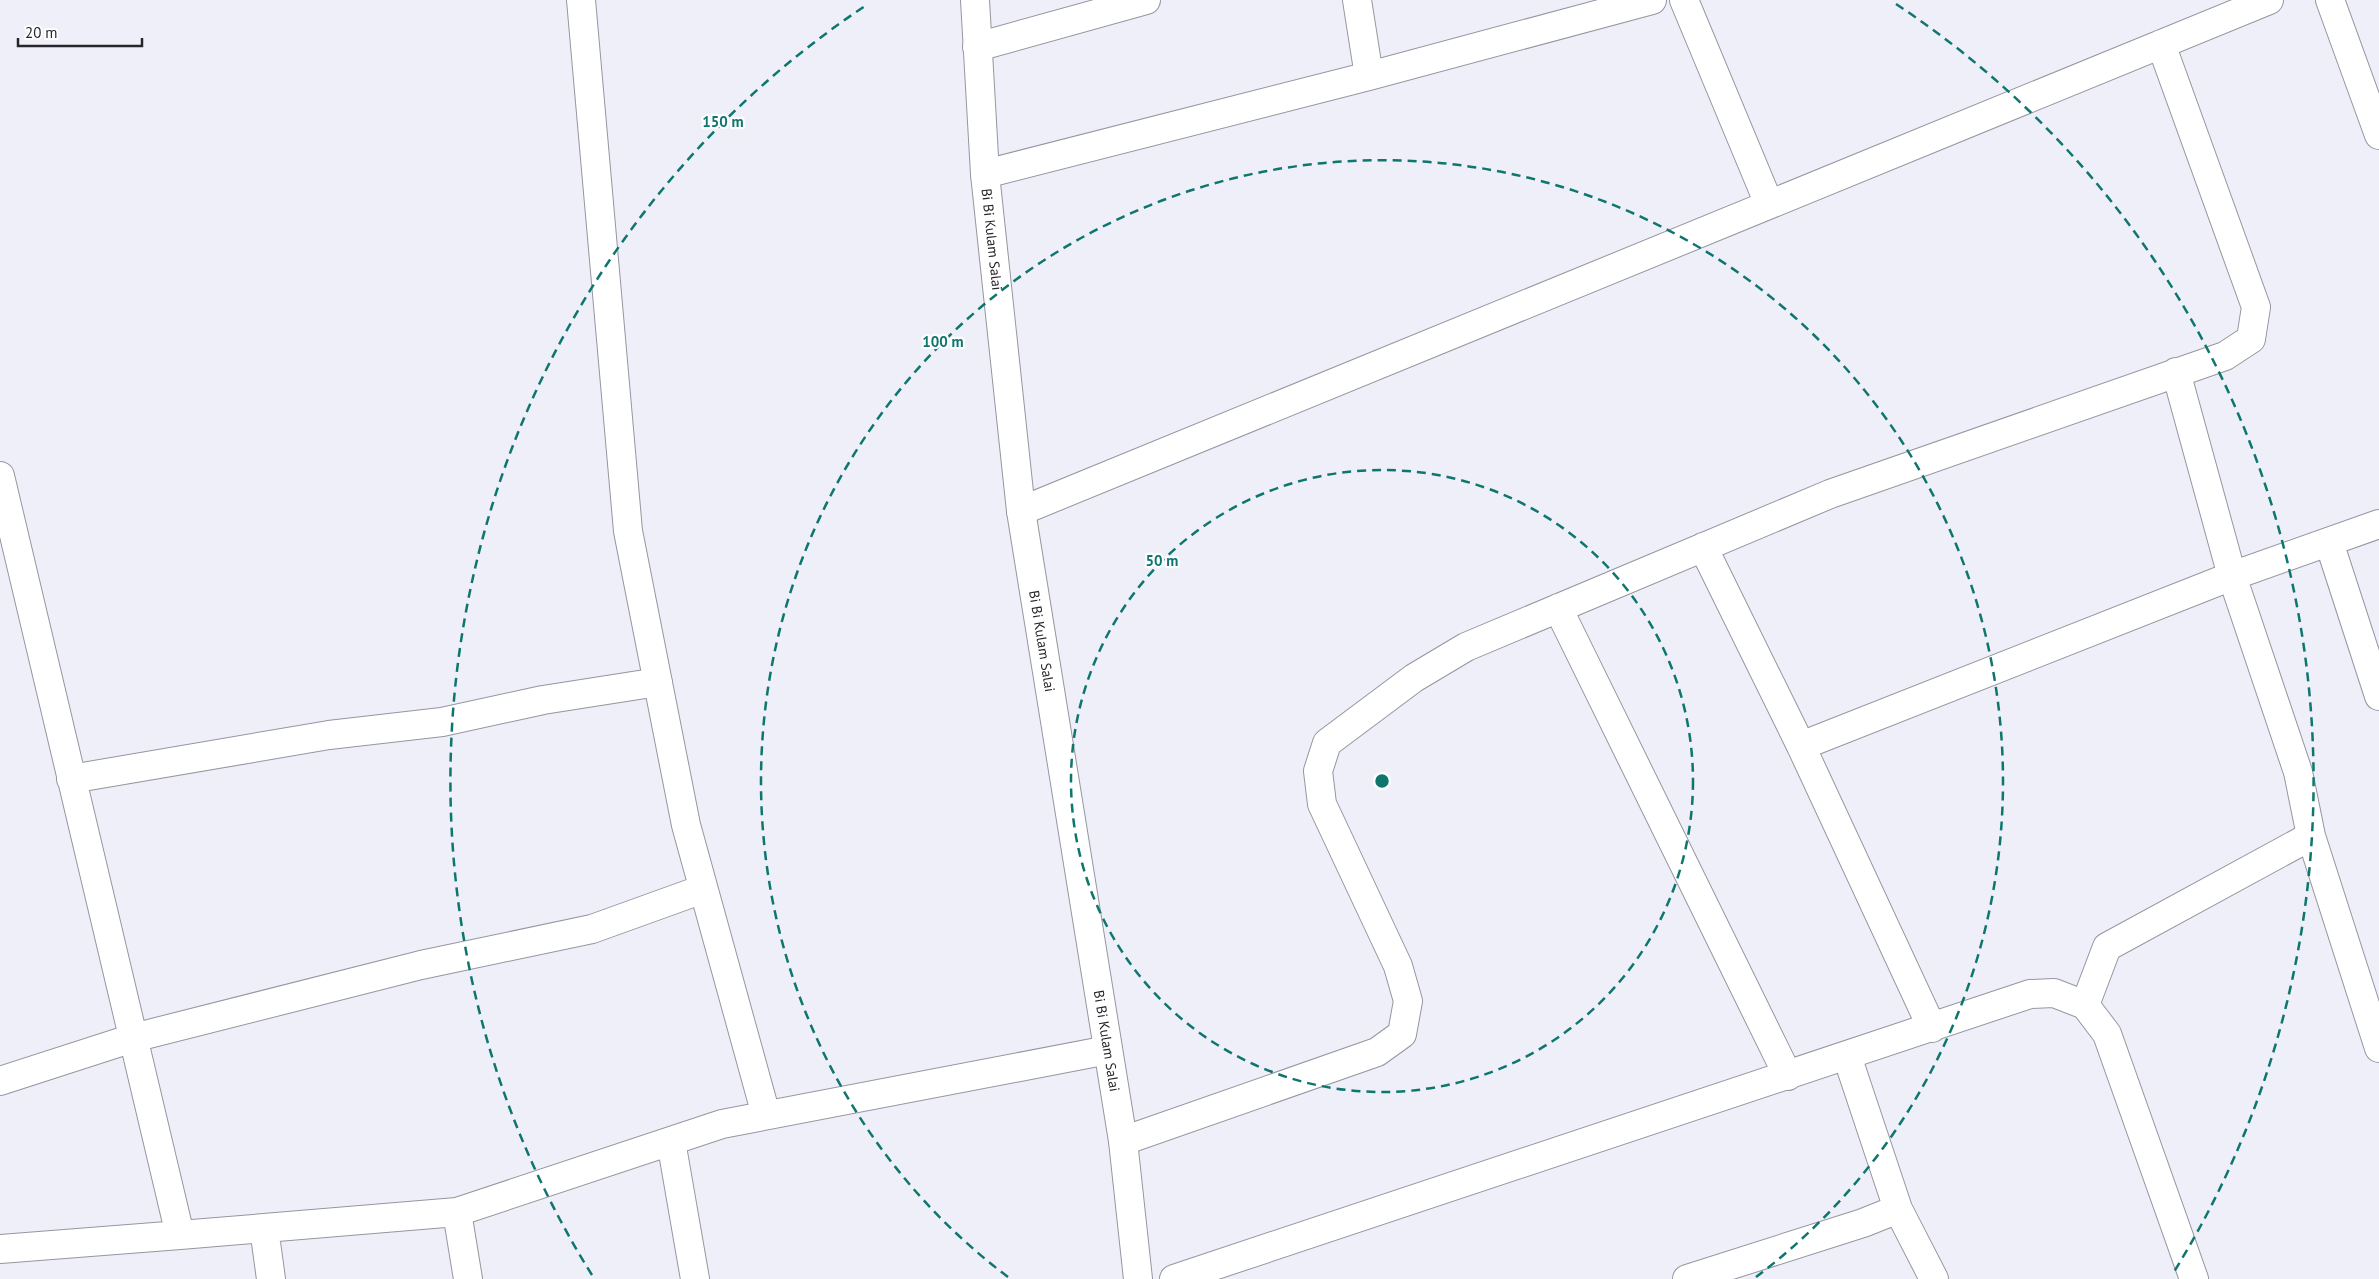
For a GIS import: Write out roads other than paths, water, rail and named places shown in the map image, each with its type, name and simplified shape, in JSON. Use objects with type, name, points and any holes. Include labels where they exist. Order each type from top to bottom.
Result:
[{"type":"street","points":[[581,0],[628,531],[686,825],[766,1115]]},
{"type":"street","name":"Bi Bi Kulam Salai","points":[[975,0],[985,174],[1021,511],[1123,1141],[1138,1279]]},
{"type":"street","points":[[977,47],[1146,0]]},
{"type":"street","points":[[1357,0],[1368,76]]},
{"type":"street","points":[[985,174],[1368,76],[1652,0]]},
{"type":"street","points":[[1684,0],[1768,204]]},
{"type":"street","points":[[1021,511],[2269,0]]},
{"type":"street","points":[[2330,0],[2379,135]]},
{"type":"street","points":[[1123,1141],[1376,1052],[1402,1034],[1408,1001],[1398,966],[1322,804],[1318,771],[1327,743],[1414,678],[1466,647],[1830,494],[2225,356],[2251,338],[2256,307],[2161,44]]},
{"type":"street","points":[[2176,372],[2232,576],[2298,772],[2311,836],[2379,1048]]},
{"type":"street","points":[[0,476],[180,1235]]},
{"type":"street","points":[[1801,746],[2232,576],[2379,524]]},
{"type":"street","points":[[2329,542],[2379,696]]},
{"type":"street","points":[[1703,547],[1801,746],[1932,1028]]},
{"type":"street","points":[[1558,608],[1788,1076]]},
{"type":"street","points":[[71,779],[329,735],[442,722],[543,700],[658,682]]},
{"type":"street","points":[[2085,1005],[2107,947],[2311,836]]},
{"type":"street","points":[[0,1081],[133,1038],[421,965],[592,929],[703,889]]},
{"type":"street","points":[[1174,1279],[2030,994],[2054,993],[2085,1005],[2107,1034],[2194,1279]]},
{"type":"street","points":[[0,1249],[457,1212],[722,1124],[1108,1050]]},
{"type":"street","points":[[1847,1056],[1898,1209],[1934,1279]]},
{"type":"street","points":[[671,1141],[695,1279]]},
{"type":"street","points":[[1687,1279],[1863,1223],[1898,1209]]},
{"type":"street","points":[[457,1212],[468,1279]]},
{"type":"street","points":[[264,1228],[271,1279]]}]
